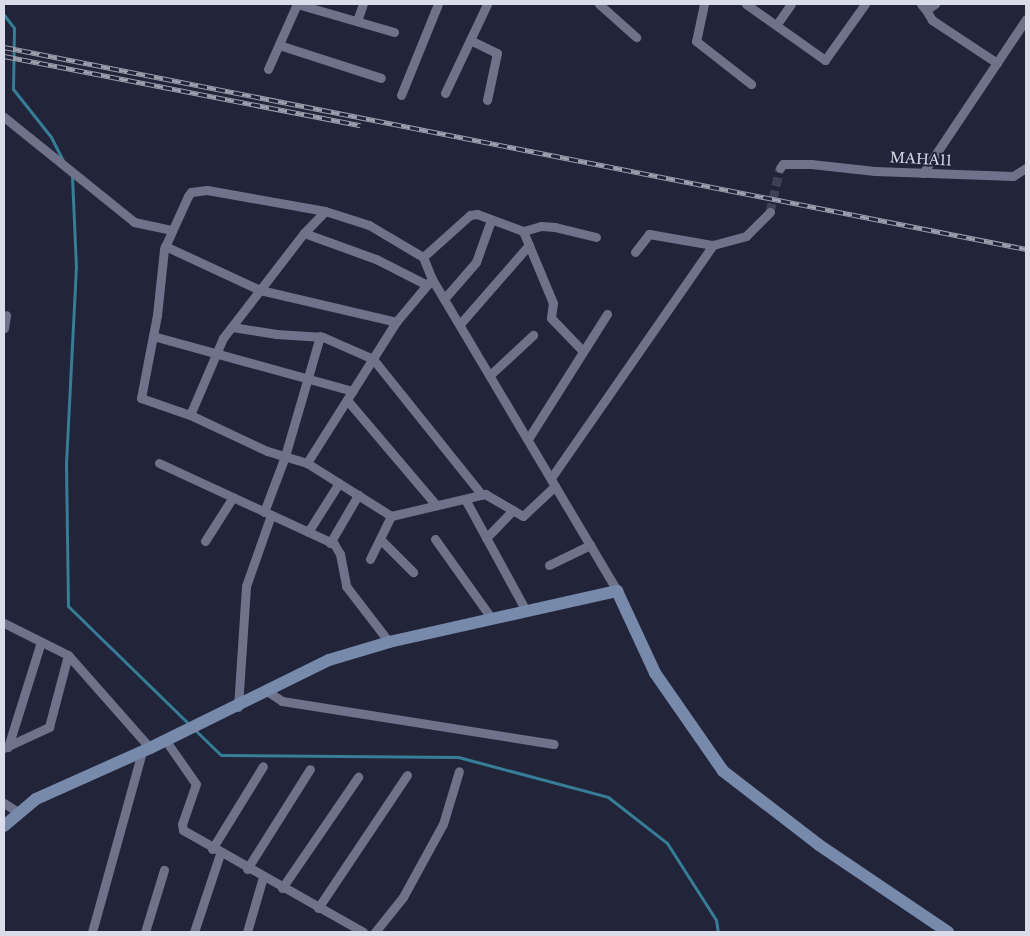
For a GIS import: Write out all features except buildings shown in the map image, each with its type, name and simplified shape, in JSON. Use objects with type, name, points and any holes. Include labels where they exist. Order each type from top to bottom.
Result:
[{"type":"street","points":[[268,69],[297,4],[394,32]]},
{"type":"street","points":[[357,21],[363,4]]},
{"type":"street","points":[[401,95],[438,4]]},
{"type":"street","points":[[445,92],[487,4]]},
{"type":"street","points":[[599,4],[636,36]]},
{"type":"street","points":[[704,4],[696,42],[751,84]]},
{"type":"street","points":[[746,4],[777,24],[825,60],[865,4]]},
{"type":"street","points":[[777,24],[791,4]]},
{"type":"street","points":[[935,4],[923,7],[930,19],[997,63]]},
{"type":"street","points":[[922,173],[1026,19]]},
{"type":"street","points":[[470,40],[496,53],[487,100]]},
{"type":"street","points":[[279,45],[381,78]]},
{"type":"street","points":[[4,117],[134,222],[172,230]]},
{"type":"street","name":"MAHA11","points":[[780,168],[783,164],[811,164],[922,173],[1013,176],[1026,168]]},
{"type":"street","points":[[482,495],[391,516],[307,463],[285,456],[190,415],[140,398],[153,336],[165,246],[188,196],[201,189],[325,211],[369,225],[422,257],[430,282],[444,299],[460,324],[617,591],[655,672],[723,771],[819,845],[948,932]]},
{"type":"street","points":[[190,415],[216,356],[232,327],[304,233],[325,211]]},
{"type":"street","points":[[635,252],[649,234],[713,245],[746,236],[770,212]]},
{"type":"street","points":[[422,257],[470,215],[523,231],[541,226],[555,226],[596,237]]},
{"type":"street","points":[[444,299],[476,262],[491,220]]},
{"type":"street","points":[[523,231],[553,303],[551,318],[583,351]]},
{"type":"street","points":[[304,233],[376,259],[430,282]]},
{"type":"street","points":[[232,327],[276,334],[320,336],[373,359],[482,495],[523,516],[553,482],[713,245]]},
{"type":"street","points":[[165,246],[260,290],[396,322]]},
{"type":"street","points":[[460,324],[529,246]]},
{"type":"street","points":[[307,463],[396,322],[430,282]]},
{"type":"street","points":[[528,439],[607,314]]},
{"type":"street","points":[[4,328],[6,315]]},
{"type":"street","points":[[490,374],[533,335]]},
{"type":"street","points":[[153,336],[216,356],[353,391]]},
{"type":"street","points":[[238,706],[246,586],[320,336]]},
{"type":"street","points":[[347,400],[436,505]]},
{"type":"street","points":[[159,463],[330,543],[340,554],[346,586],[389,642]]},
{"type":"street","points":[[308,532],[339,483]]},
{"type":"street","points":[[330,543],[358,494]]},
{"type":"street","points":[[205,541],[232,497]]},
{"type":"street","points":[[466,499],[526,611]]},
{"type":"street","points":[[486,538],[512,510]]},
{"type":"street","points":[[370,559],[391,516]]},
{"type":"street","points":[[435,539],[492,620]]},
{"type":"street","points":[[380,540],[413,572]]},
{"type":"street","points":[[548,565],[590,545]]},
{"type":"street","points":[[4,826],[18,812],[36,799],[211,720],[329,660],[389,642],[617,591]]},
{"type":"street","points":[[4,623],[68,655],[146,750]]},
{"type":"street","points":[[6,747],[41,642]]},
{"type":"street","points":[[6,747],[49,727],[68,655]]},
{"type":"street","points":[[267,691],[282,701],[554,744]]},
{"type":"street","points":[[166,741],[196,784],[182,828],[216,851],[363,932]]},
{"type":"street","points":[[92,932],[146,750]]},
{"type":"street","points":[[194,932],[216,851],[263,766]]},
{"type":"street","points":[[248,869],[310,770]]},
{"type":"street","points":[[375,932],[403,897],[443,824],[459,771]]},
{"type":"street","points":[[318,908],[407,775]]},
{"type":"street","points":[[282,888],[358,777]]},
{"type":"street","points":[[4,803],[18,812]]},
{"type":"street","points":[[144,932],[164,870]]},
{"type":"street","points":[[247,932],[264,878]]},
{"type":"waterway","points":[[4,15],[14,28],[13,89],[51,137],[64,162]]},
{"type":"waterway","points":[[72,176],[76,266],[66,464],[68,606],[190,725]]},
{"type":"waterway","points":[[195,730],[221,755],[458,757],[608,797],[667,843],[716,920],[718,932]]},
{"type":"tunnel","points":[[770,212],[780,168]]},
{"type":"railway","points":[[4,47],[1026,249]]},
{"type":"railway","points":[[4,56],[360,125]]}]
